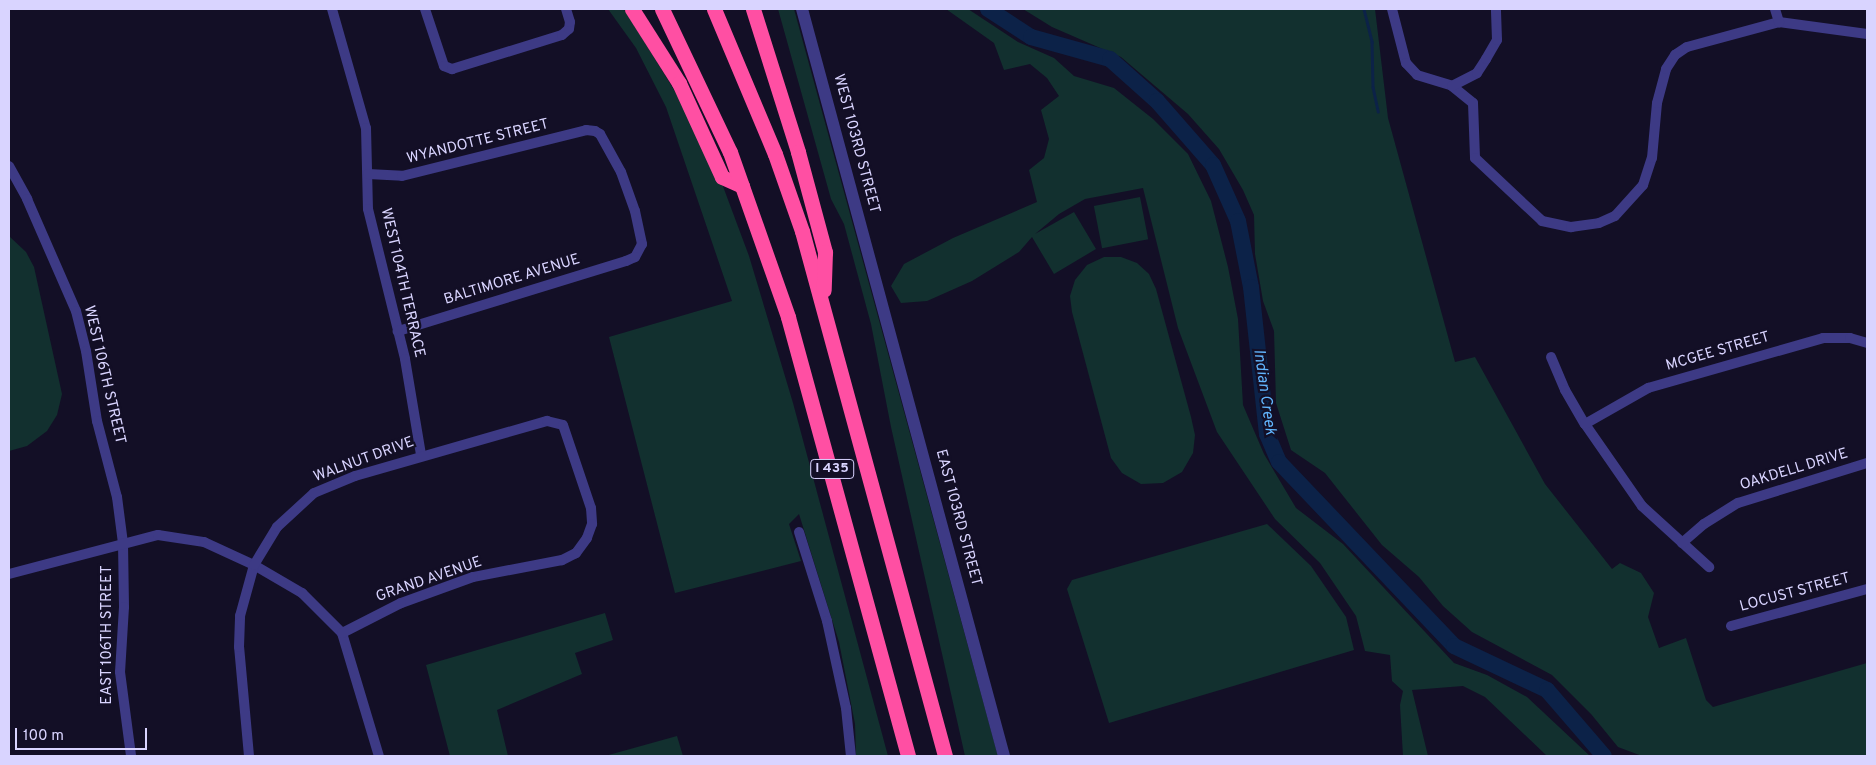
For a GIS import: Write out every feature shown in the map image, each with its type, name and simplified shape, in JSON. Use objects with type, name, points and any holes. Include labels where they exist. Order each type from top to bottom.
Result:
[{"type":"highway","points":[[632,9],[679,83],[722,177],[742,186]]},
{"type":"highway","name":"I 435","points":[[662,9],[707,102],[742,186],[788,317],[908,756]]},
{"type":"highway","name":"I 435","points":[[714,9],[778,161],[824,307],[945,756]]},
{"type":"highway","points":[[753,9],[798,152],[825,252],[824,307]]},
{"type":"street","name":"WEST 104TH TERRACE","points":[[332,9],[366,128],[368,209],[398,331],[421,455]]},
{"type":"street","points":[[425,9],[444,66],[452,69],[562,35],[569,29],[570,22],[566,9]]},
{"type":"street","name":"WEST 103RD STREET","points":[[802,9],[878,288]]},
{"type":"street","points":[[1452,86],[1477,73],[1497,40],[1496,9]]},
{"type":"street","points":[[1775,9],[1779,22]]},
{"type":"street","points":[[1393,13],[1406,63],[1417,75],[1452,86],[1473,103],[1475,158],[1542,221],[1571,227],[1599,223],[1615,216],[1643,185],[1652,158],[1659,94],[1666,69],[1675,55],[1687,48],[1779,22],[1867,34]]},
{"type":"street","name":"WYANDOTTE STREET","points":[[368,174],[402,176],[586,130],[595,131],[600,134],[621,172],[635,212],[642,244],[635,257]]},
{"type":"street","name":"WEST 106TH STREET","points":[[9,166],[27,199],[76,311],[86,352],[97,421],[117,497],[123,543]]},
{"type":"street","name":"BALTIMORE AVENUE","points":[[398,331],[635,257]]},
{"type":"street","name":"EAST 103RD STREET","points":[[878,288],[1004,756]]},
{"type":"street","name":"MCGEE STREET","points":[[1585,424],[1648,388],[1823,338],[1850,338],[1867,343]]},
{"type":"street","points":[[1551,357],[1565,390],[1585,424],[1642,506],[1710,567]]},
{"type":"street","name":"WALNUT DRIVE","points":[[249,756],[239,647],[246,586],[254,564],[276,527],[314,494],[421,455],[547,421],[559,422],[566,431],[591,508],[592,524],[583,544]]},
{"type":"street","name":"OAKDELL DRIVE","points":[[1682,543],[1704,524],[1738,503],[1867,463]]},
{"type":"street","points":[[799,532],[827,621],[846,708],[851,754]]},
{"type":"street","points":[[9,574],[158,535],[189,537],[254,564],[302,593],[325,612],[342,634],[379,756]]},
{"type":"street","name":"EAST 106TH STREET","points":[[123,543],[124,608],[120,672],[131,756]]},
{"type":"street","name":"GRAND AVENUE","points":[[342,634],[401,603],[473,577],[562,560],[583,544]]},
{"type":"street","name":"LOCUST STREET","points":[[1731,626],[1867,589]]},
{"type":"green space","points":[[608,9],[624,9],[687,111],[721,181],[749,256],[793,403],[888,756],[856,756],[855,724],[839,642],[799,514],[789,524],[801,561],[675,593],[609,337],[732,301],[666,107],[636,48]]},
{"type":"green space","points":[[778,9],[794,9],[998,756],[965,756],[891,427],[871,324],[844,224],[831,199]]},
{"type":"green space","points":[[946,9],[968,9],[1018,42],[1054,58],[1074,76],[1114,88],[1153,119],[1188,154],[1211,201],[1228,267],[1238,319],[1243,405],[1264,454],[1296,508],[1343,544],[1454,663],[1487,675],[1527,697],[1590,756],[1547,756],[1485,697],[1463,686],[1412,690],[1428,756],[1403,756],[1400,705],[1403,691],[1392,681],[1390,655],[1365,651],[1356,616],[1320,563],[1275,519],[1217,432],[1178,328],[1143,188],[1085,199],[1059,214],[1035,234],[1074,212],[1096,249],[1054,274],[1032,237],[1019,252],[972,281],[927,301],[901,303],[891,286],[904,264],[953,238],[1037,202],[1029,170],[1044,158],[1049,139],[1041,110],[1059,96],[1047,78],[1030,64],[1004,70],[994,43]]},
{"type":"green space","points":[[1023,9],[1375,9],[1388,118],[1455,362],[1475,357],[1545,484],[1612,569],[1620,563],[1641,573],[1654,593],[1648,617],[1659,648],[1686,638],[1706,700],[1713,707],[1867,663],[1867,756],[1642,756],[1618,747],[1591,714],[1552,675],[1472,632],[1443,606],[1419,577],[1382,545],[1325,473],[1291,450],[1276,403],[1274,331],[1263,301],[1255,254],[1254,215],[1243,190],[1219,149],[1188,114],[1121,57],[1052,27]]},
{"type":"green space","points":[[1140,197],[1148,239],[1102,248],[1094,206]]},
{"type":"green space","points":[[9,236],[26,252],[34,267],[62,394],[57,415],[47,431],[27,446],[9,451]]},
{"type":"green space","points":[[1104,257],[1121,257],[1137,263],[1149,274],[1156,289],[1191,417],[1195,435],[1193,453],[1182,472],[1163,483],[1141,484],[1122,473],[1111,458],[1072,312],[1070,296],[1075,280],[1087,265]]},
{"type":"green space","points":[[1267,524],[1311,566],[1346,617],[1354,650],[1109,723],[1067,589],[1072,580]]},
{"type":"green space","points":[[605,613],[613,640],[575,653],[582,674],[497,710],[508,756],[450,756],[426,665]]},
{"type":"green space","points":[[677,736],[683,756],[605,756]]},
{"type":"waterway","name":"Indian Creek","points":[[988,9],[1031,37],[1110,59],[1157,101],[1213,165],[1238,221],[1251,287],[1267,434],[1279,462],[1454,646],[1547,690],[1604,756]]},
{"type":"waterway","points":[[1364,9],[1372,42],[1373,87],[1378,111]]}]
